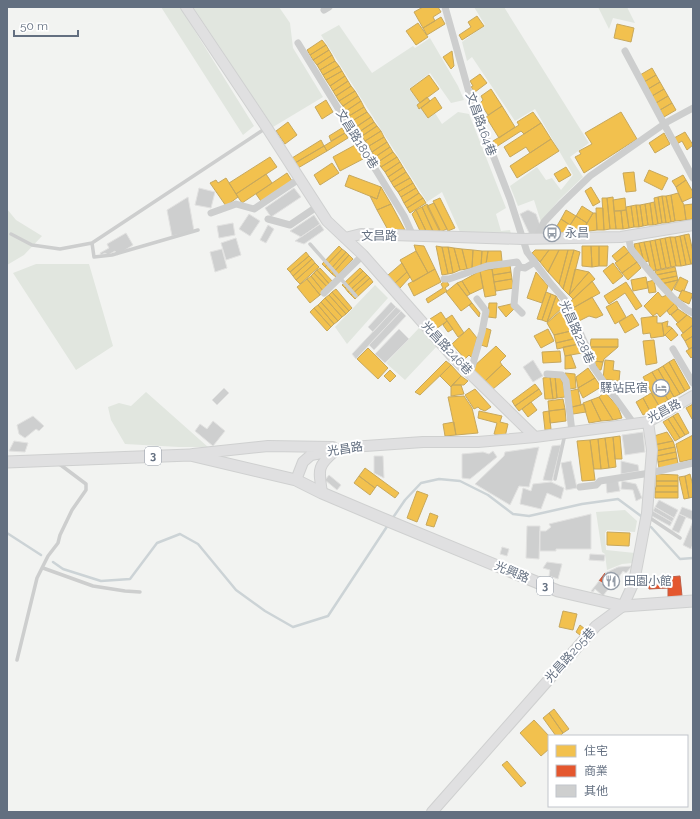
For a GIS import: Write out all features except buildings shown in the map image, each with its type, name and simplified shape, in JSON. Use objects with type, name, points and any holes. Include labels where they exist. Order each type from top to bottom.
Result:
[{"type":"main road","name":"文昌路","points":[[186,7],[327,221],[345,238],[361,234],[536,239],[628,235],[693,225]]},
{"type":"main road","name":"光昌路246巷","points":[[345,238],[363,256],[453,357],[535,437]]},
{"type":"main road","name":"光昌路","points":[[296,480],[303,462],[311,455],[351,447],[423,442],[478,442],[535,437],[648,422],[693,396]]},
{"type":"main road","name":"光昌路205巷","points":[[432,812],[596,626],[623,606],[634,582],[647,512],[652,450],[648,422]]},
{"type":"main road","points":[[190,455],[268,446],[351,447]]},
{"type":"main road","points":[[322,493],[319,474],[320,466],[335,451],[351,447]]},
{"type":"main road","name":"3","points":[[7,462],[190,455],[296,480],[322,493]]},
{"type":"main road","name":"光興路","points":[[322,493],[558,591],[623,606],[693,601]]},
{"type":"street","name":"文昌路164巷","points":[[445,7],[470,96],[510,199],[522,239]]},
{"type":"street","name":"文昌路180巷","points":[[298,43],[404,216],[413,236]]},
{"type":"street","points":[[625,51],[693,178]]},
{"type":"street","points":[[536,239],[544,222],[590,176],[664,124],[693,108]]},
{"type":"street","points":[[211,213],[236,204],[254,209],[299,179]]},
{"type":"street","points":[[268,219],[290,225],[318,206]]},
{"type":"street","points":[[628,235],[631,249],[660,284],[687,310],[693,313]]},
{"type":"street","name":"光昌路228巷","points":[[522,239],[527,252],[565,300],[588,350],[593,367],[634,424]]},
{"type":"street","points":[[324,293],[363,256]]},
{"type":"street","points":[[444,279],[449,279],[487,266],[499,264],[517,262],[520,267]]},
{"type":"street","points":[[520,267],[525,268],[535,262]]},
{"type":"street","points":[[520,267],[517,270],[514,304],[522,313]]},
{"type":"street","points":[[470,374],[482,332],[486,311],[477,300]]},
{"type":"street","points":[[673,349],[693,383]]},
{"type":"street","points":[[547,374],[562,375],[566,381],[569,432]]},
{"type":"street","points":[[580,487],[596,485],[600,481],[650,473],[693,463]]},
{"type":"lane","points":[[11,234],[32,245],[60,249],[92,243],[267,128]]},
{"type":"lane","points":[[92,243],[94,257],[112,255],[198,230]]},
{"type":"lane","points":[[310,244],[356,296]]},
{"type":"lane","points":[[556,479],[569,432]]},
{"type":"lane","points":[[17,660],[37,578],[48,556],[58,543],[60,535],[72,510],[86,490],[86,484],[54,460]]},
{"type":"lane","points":[[647,512],[650,518],[680,538]]},
{"type":"lane","points":[[43,568],[93,586],[125,592],[140,592]]},
{"type":"shaded area","points":[[161,7],[180,7],[254,126],[243,135]]},
{"type":"shaded area","points":[[193,7],[279,7],[290,23],[293,48],[323,97],[273,127]]},
{"type":"shaded area","points":[[474,7],[504,7],[589,143],[570,157],[583,177],[559,200],[541,222],[534,200],[518,206],[510,186],[537,167],[546,180],[552,178],[561,190],[573,175],[535,109],[515,121],[472,57],[467,61],[462,42],[485,25]]},
{"type":"shaded area","points":[[598,7],[627,7],[635,23],[613,18],[609,29]]},
{"type":"shaded area","points":[[339,25],[372,73],[413,46],[415,48],[430,38],[458,86],[464,100],[451,103],[430,73],[409,89],[420,103],[417,106],[419,109],[421,108],[428,118],[435,113],[442,124],[458,112],[469,114],[506,208],[496,214],[501,231],[510,230],[511,234],[460,232],[442,192],[427,202],[321,35]]},
{"type":"shaded area","points":[[7,209],[16,220],[42,236],[24,255],[7,265]]},
{"type":"shaded area","points":[[36,264],[89,264],[113,346],[76,370],[13,273]]},
{"type":"shaded area","points":[[375,285],[388,298],[347,344],[335,327]]},
{"type":"shaded area","points":[[419,328],[438,345],[405,380],[386,363]]},
{"type":"shaded area","points":[[146,392],[208,447],[125,444],[111,420],[108,407],[119,403],[131,406]]},
{"type":"shaded area","points":[[625,510],[637,521],[635,532],[607,530],[605,533],[606,550],[635,553],[633,563],[622,564],[607,570],[605,554],[602,552],[596,512]]},
{"type":"waterway","points":[[392,519],[405,500],[421,483],[439,479],[460,481],[488,495],[513,514],[529,516],[582,504],[618,499],[641,516]]},
{"type":"waterway","points":[[53,562],[63,569],[101,581],[130,579],[157,543],[180,534],[198,544],[236,590],[265,611],[293,627],[328,616],[388,525]]},
{"type":"waterway","points":[[651,527],[680,559],[693,558]]},
{"type":"waterway","points":[[7,533],[41,555]]},
{"type":"place","name":"永昌","points":[[552,233]]},
{"type":"place","name":"驛站民宿","points":[[661,388]]},
{"type":"place","name":"田園小館","points":[[611,581]]}]
